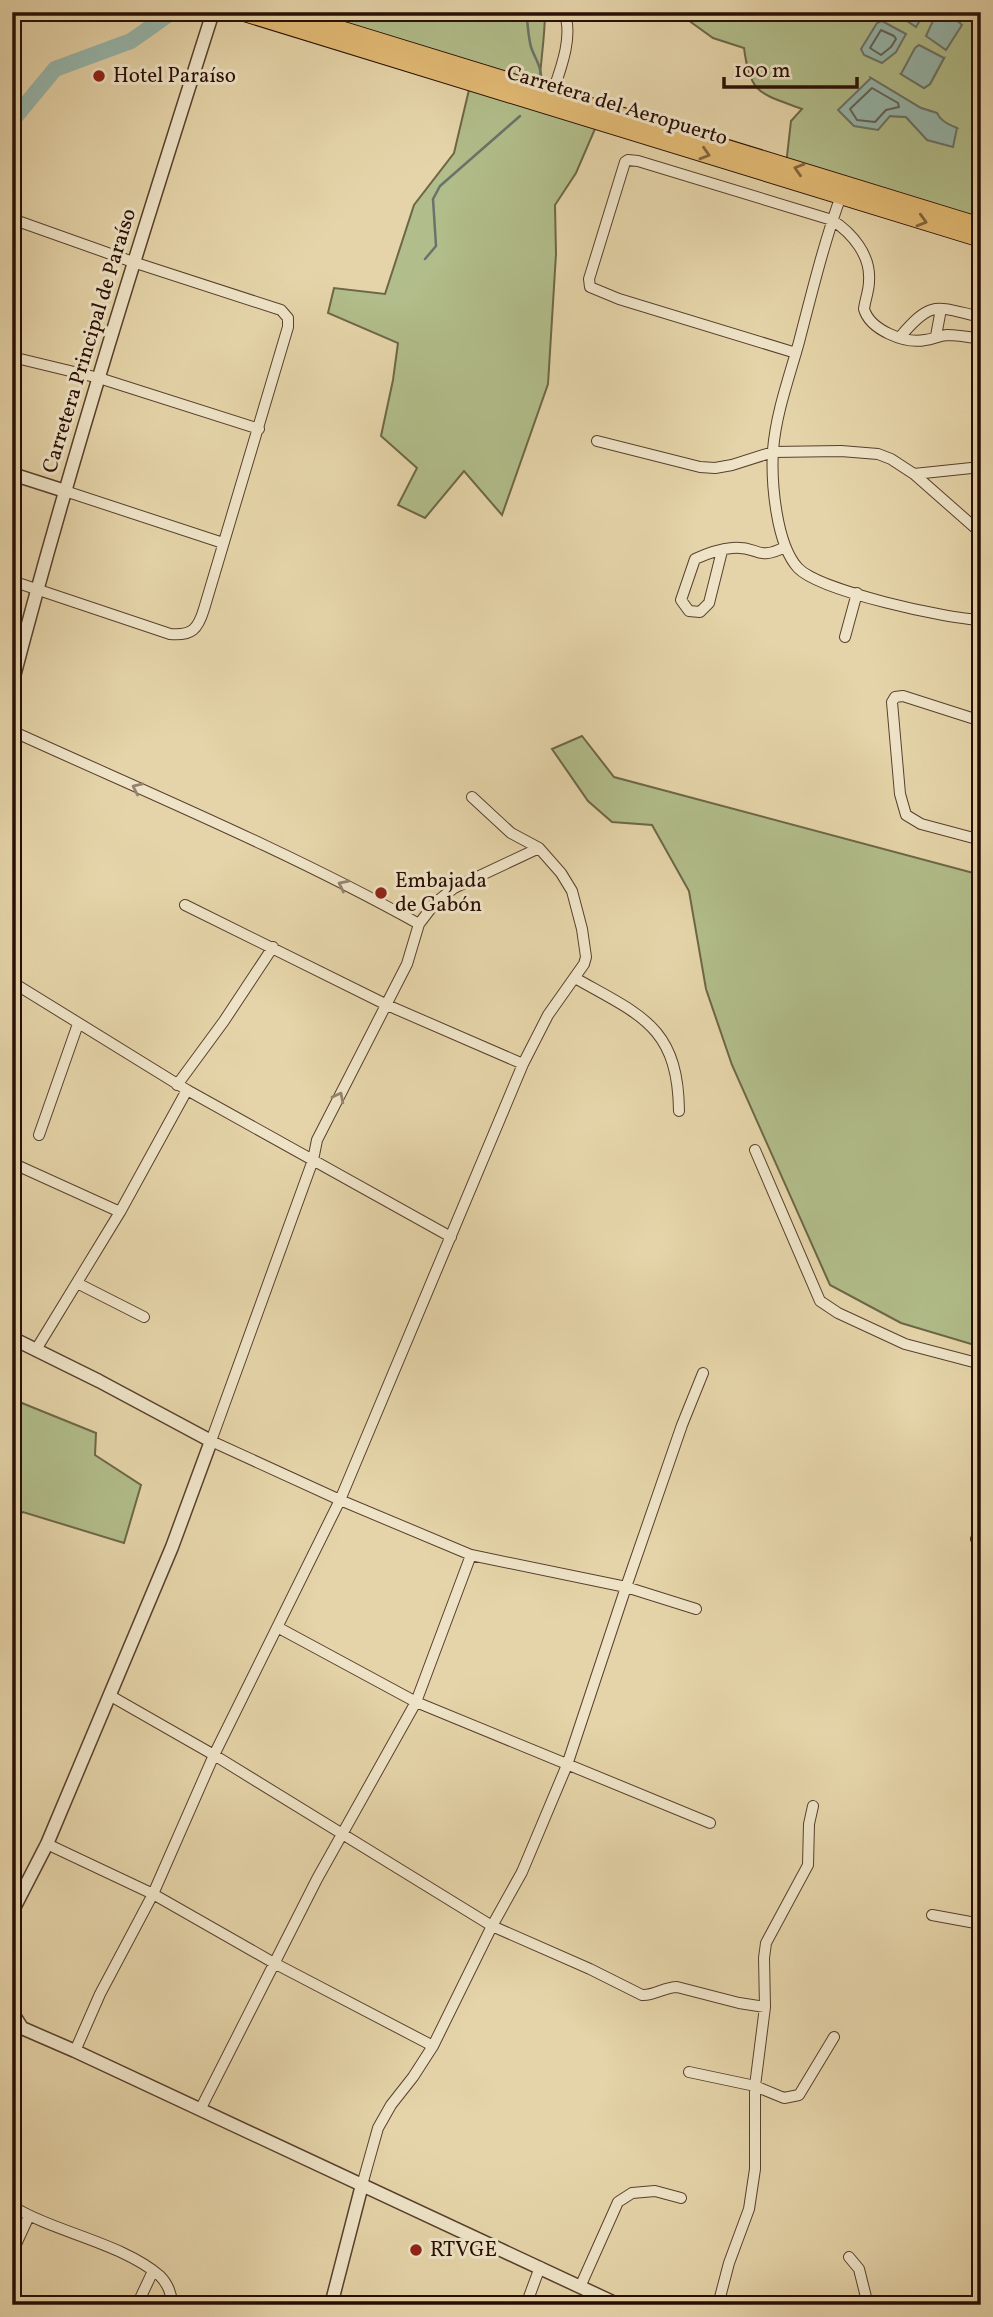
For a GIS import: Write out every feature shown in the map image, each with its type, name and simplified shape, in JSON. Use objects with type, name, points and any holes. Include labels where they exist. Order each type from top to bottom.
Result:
[{"type":"main road","name":"Carretera del Aeropuerto","points":[[241,12],[843,189],[981,226]]},
{"type":"main road","name":"Carretera del Aeropuerto","points":[[285,12],[552,94],[843,189],[981,239]]},
{"type":"street","name":"Carretera Principal de Paraíso","points":[[12,684],[65,491],[133,262],[213,12]]},
{"type":"street","points":[[552,94],[566,39],[567,18],[564,12]]},
{"type":"street","points":[[796,353],[590,287],[589,279],[623,166],[628,160],[832,220],[854,237],[864,257],[869,274],[865,314],[875,326],[893,336],[926,341],[936,336],[957,335],[981,339]]},
{"type":"street","points":[[843,189],[779,408],[773,452],[776,500],[785,547],[800,570],[820,581],[929,614],[981,620]]},
{"type":"street","points":[[12,219],[286,313],[288,327],[200,621],[193,631],[183,635],[170,635],[12,581]]},
{"type":"street","points":[[901,337],[924,311],[941,309],[981,317]]},
{"type":"street","points":[[936,336],[941,309]]},
{"type":"street","points":[[12,357],[99,378],[259,429]]},
{"type":"street","points":[[597,441],[700,467],[715,468],[773,452],[841,451],[878,454],[914,474],[981,533]]},
{"type":"street","points":[[914,474],[981,467]]},
{"type":"street","points":[[12,474],[223,543]]},
{"type":"street","points":[[722,551],[709,603],[700,612],[689,611],[681,600],[693,562],[698,557],[732,548],[764,555],[785,547]]},
{"type":"street","points":[[845,637],[857,593]]},
{"type":"street","points":[[981,721],[910,698],[895,697],[892,702],[900,794],[906,815],[921,824],[981,840]]},
{"type":"street","points":[[12,731],[234,833],[419,924]]},
{"type":"street","points":[[75,2051],[100,1994],[153,1894],[214,1755],[340,1500],[523,1065],[548,1015],[584,964],[586,957],[579,916],[567,882],[539,848],[511,833],[472,797]]},
{"type":"street","points":[[12,1912],[47,1844],[172,1547],[313,1160],[317,1140],[407,964],[419,924],[435,904],[454,888],[539,848]]},
{"type":"street","points":[[185,905],[387,1005],[523,1065]]},
{"type":"street","points":[[37,1349],[120,1212],[182,1088],[273,947]]},
{"type":"street","points":[[575,978],[638,1014],[661,1037],[677,1081],[679,1111]]},
{"type":"street","points":[[12,982],[182,1088],[451,1237]]},
{"type":"street","points":[[38,1135],[78,1024]]},
{"type":"street","points":[[755,1150],[820,1301],[838,1313],[905,1344],[981,1364]]},
{"type":"street","points":[[12,1163],[120,1212]]},
{"type":"street","points":[[77,1283],[144,1317]]},
{"type":"street","points":[[12,1338],[211,1441],[340,1500],[471,1555],[625,1587],[696,1609]]},
{"type":"street","points":[[331,2305],[377,2128],[433,2046],[492,1926],[522,1872],[567,1765],[625,1587],[703,1373]]},
{"type":"street","points":[[201,2108],[274,1963],[416,1702],[471,1555]]},
{"type":"street","points":[[279,1628],[416,1702],[710,1823]]},
{"type":"street","points":[[109,1695],[214,1755],[492,1926],[642,1995],[649,1996],[669,1987],[677,1987],[765,2007]]},
{"type":"street","points":[[719,2305],[729,2263],[744,2223],[755,2169],[755,2086],[765,2007],[766,1943],[808,1865],[809,1824],[813,1806]]},
{"type":"street","points":[[47,1844],[153,1894],[274,1963],[433,2046]]},
{"type":"street","points":[[932,1915],[981,1924]]},
{"type":"street","points":[[12,2012],[17,2029],[75,2051],[201,2108],[540,2267],[610,2303]]},
{"type":"street","points":[[690,2072],[755,2086],[774,2096],[784,2098],[799,2095],[834,2037]]},
{"type":"street","points":[[580,2287],[618,2202],[632,2193],[655,2191],[681,2198]]},
{"type":"street","points":[[12,2206],[29,2216],[129,2257],[153,2271],[162,2278],[169,2290],[173,2301],[171,2305]]},
{"type":"street","points":[[12,2253],[29,2216]]},
{"type":"street","points":[[849,2257],[859,2269],[868,2305]]},
{"type":"street","points":[[526,2305],[540,2267]]},
{"type":"street","points":[[137,2305],[153,2271]]},
{"type":"green space","points":[[248,12],[545,12],[539,97],[601,115],[576,173],[555,205],[556,254],[548,384],[502,515],[464,471],[425,518],[398,505],[417,468],[381,436],[398,343],[328,313],[334,288],[385,294],[414,205],[454,153],[472,77]]},
{"type":"green space","points":[[677,12],[937,12],[952,15],[948,12],[981,12],[981,228],[786,165],[791,121],[802,109],[767,95],[754,84],[744,48],[713,38]],"holes":[[[944,58],[930,84],[924,88],[901,74]],[[871,78],[921,108],[937,113],[942,120],[956,128],[921,133],[906,117],[890,116]]]},
{"type":"green space","points":[[582,736],[614,777],[981,875],[981,1347],[901,1323],[830,1285],[732,1065],[706,989],[689,891],[652,825],[612,822],[588,801],[552,749]]},
{"type":"green space","points":[[12,1399],[96,1433],[95,1455],[141,1485],[124,1543],[23,1512],[12,1520]]},
{"type":"water","points":[[894,12],[925,12],[916,27]]},
{"type":"water","points":[[937,12],[948,12],[962,25],[946,50],[926,36]]},
{"type":"water","points":[[882,21],[906,34],[896,52],[882,63],[864,55],[861,49],[877,23]]},
{"type":"water","points":[[919,45],[944,58],[930,84],[924,88],[901,74]]},
{"type":"water","points":[[871,78],[921,108],[937,113],[948,124],[957,128],[953,147],[927,140],[906,117],[890,116],[878,130],[854,126],[838,110]]},
{"type":"waterway","points":[[12,121],[55,69],[131,41],[172,12]]},
{"type":"waterway","points":[[526,12],[530,43],[541,80]]},
{"type":"waterway","points":[[425,259],[436,246],[433,199],[440,186],[520,116]]},
{"type":"place","name":"Hotel Paraíso","points":[[99,76]]},
{"type":"place","name":"Embajada de Gabón","points":[[381,893]]},
{"type":"place","name":"RTVGE","points":[[416,2250]]}]
